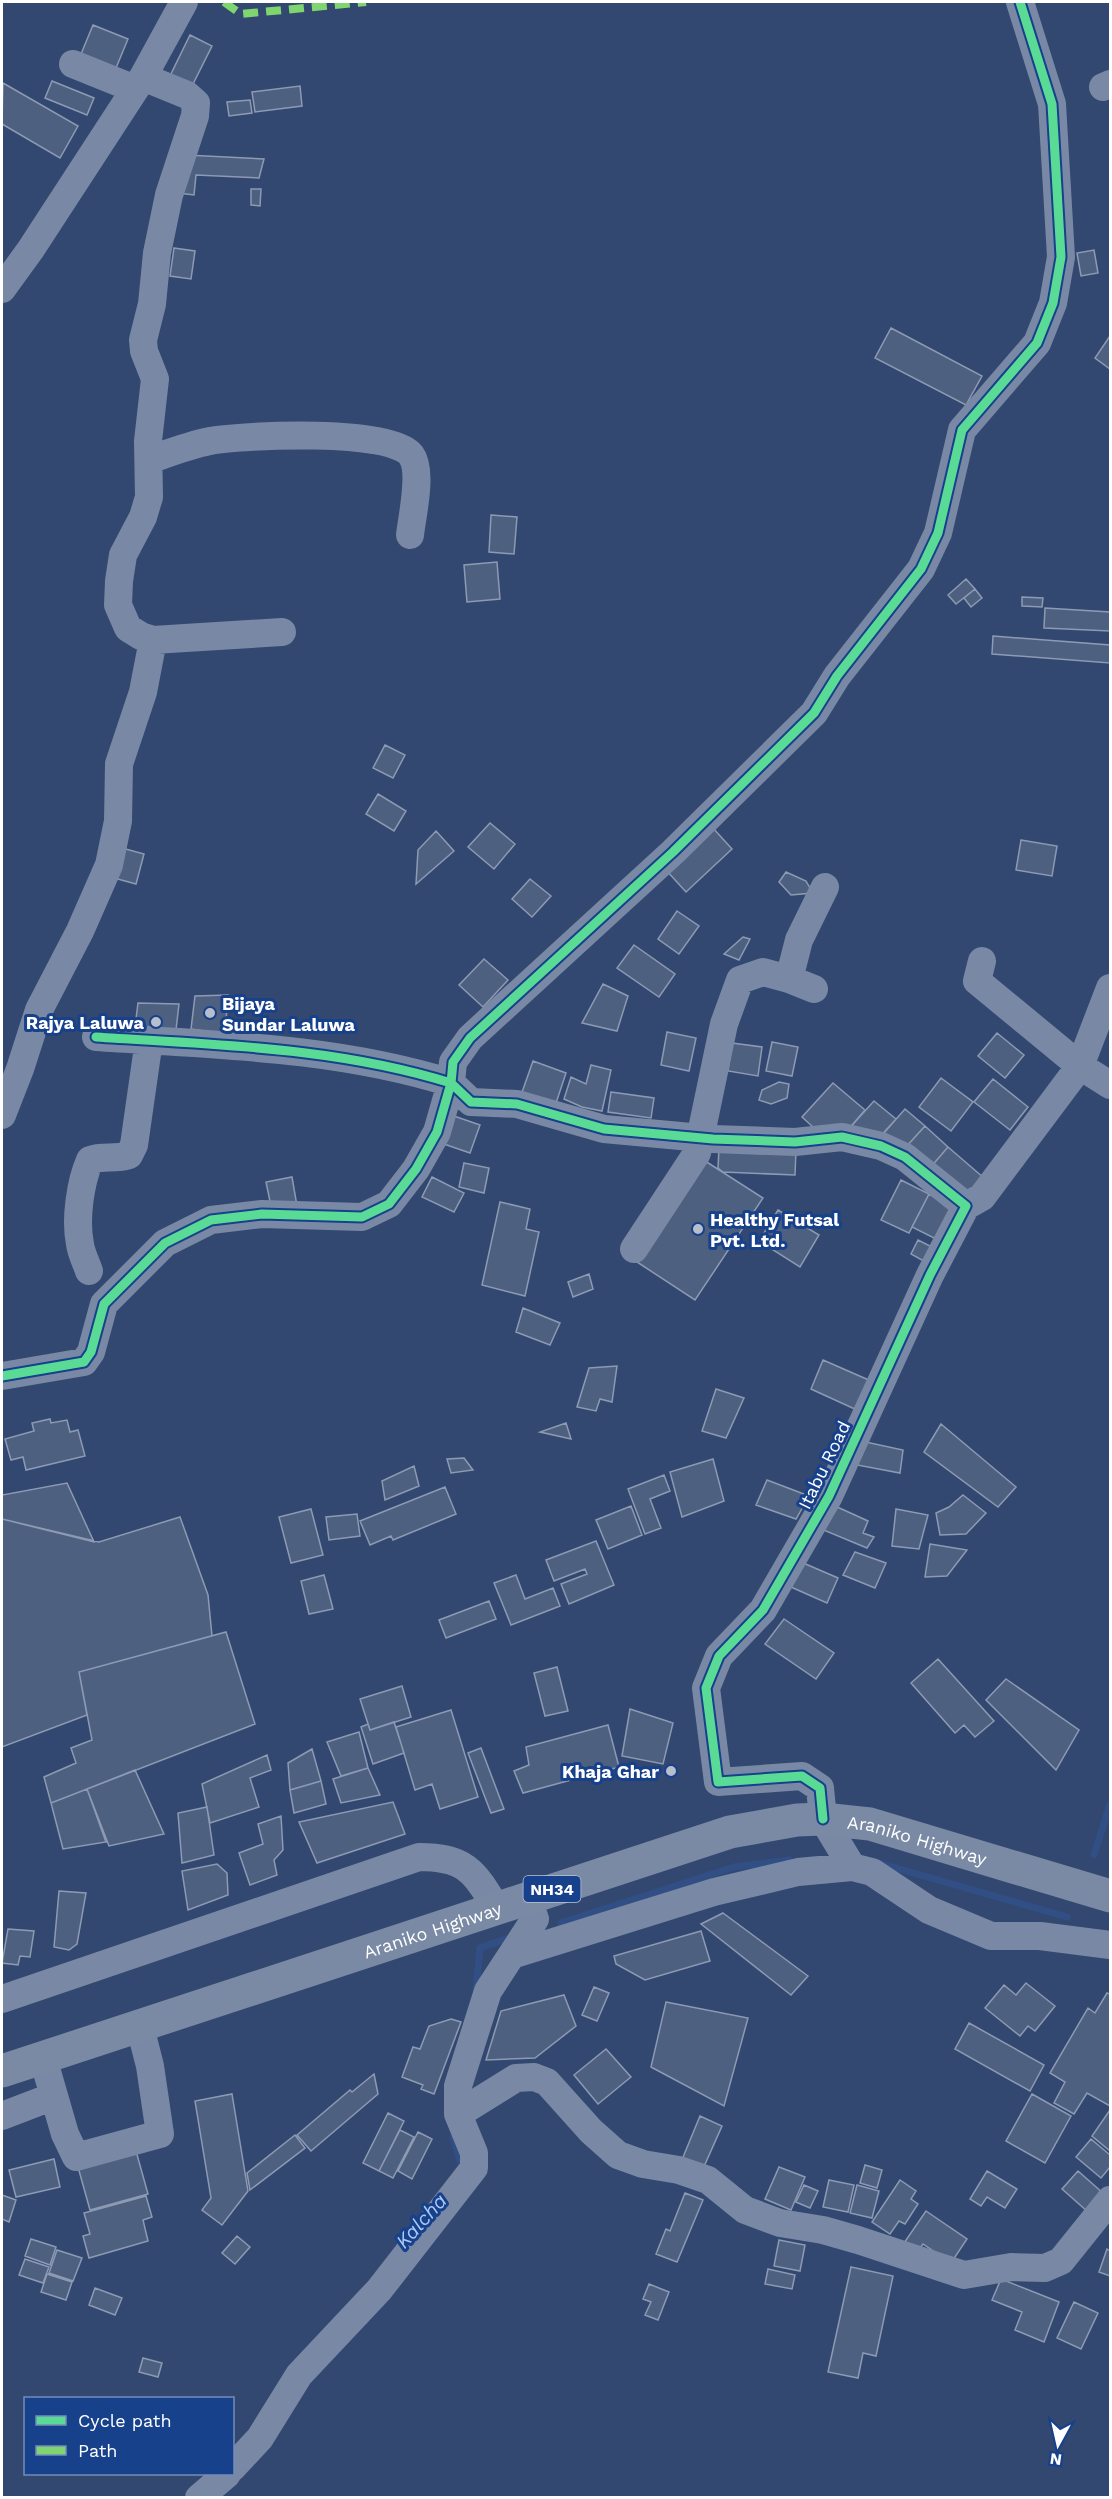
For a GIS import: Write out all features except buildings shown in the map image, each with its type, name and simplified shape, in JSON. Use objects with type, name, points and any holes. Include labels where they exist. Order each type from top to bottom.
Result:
[{"type":"highway","name":"Araniko Highway","points":[[2,2071],[730,1832],[797,1820],[823,1819],[870,1824],[1110,1896]]},
{"type":"street","points":[[2,289],[31,249],[139,83],[184,2]]},
{"type":"street","points":[[2,1376],[84,1362],[91,1352],[104,1304],[165,1243],[211,1220],[262,1215],[362,1217],[389,1204],[416,1169],[437,1132],[451,1083],[453,1062],[470,1038],[673,852],[814,713],[837,676],[921,569],[938,533],[962,430],[1037,343],[1053,303],[1061,257],[1052,104],[1020,2]]},
{"type":"street","points":[[74,64],[187,95],[196,103],[195,116],[172,186],[162,226],[156,281],[143,340],[144,351],[155,379],[149,460],[149,497],[143,517],[123,555],[118,605],[128,628],[153,640],[282,632]]},
{"type":"street","points":[[149,460],[182,448],[242,437],[348,437],[398,444],[411,454],[417,468],[410,536]]},
{"type":"street","points":[[2,1115],[20,1070],[39,1010],[80,931],[109,865],[118,820],[119,764],[143,692],[153,640]]},
{"type":"street","points":[[634,1249],[696,1153],[724,1024],[740,980],[763,972],[802,984],[799,940],[825,887]]},
{"type":"street","points":[[982,961],[977,981],[1080,1066],[1110,1085]]},
{"type":"street","points":[[96,1037],[320,1053],[372,1062],[451,1083],[471,1102],[517,1104],[603,1129],[795,1143],[843,1137],[881,1146],[906,1157],[966,1206],[982,1197],[1080,1066],[1110,988]]},
{"type":"street","points":[[89,1271],[80,1245],[79,1221],[85,1170],[90,1160],[100,1156],[119,1158],[129,1155],[134,1145],[149,1040]]},
{"type":"street","name":"Itabu Road","points":[[823,1819],[820,1788],[802,1776],[718,1782],[706,1688],[719,1656],[763,1610],[829,1496],[930,1275],[966,1206]]},
{"type":"street","points":[[823,1819],[852,1867]]},
{"type":"street","points":[[2,1999],[418,1857],[444,1857],[466,1867],[481,1882],[496,1908]]},
{"type":"street","points":[[512,1955],[714,1892],[798,1872],[852,1867],[872,1872],[929,1910],[991,1936],[1040,1936],[1110,1945]]},
{"type":"street","points":[[234,2466],[260,2438],[299,2375],[379,2290],[468,2179],[474,2168],[474,2153],[458,2114],[458,2086],[488,1991],[535,1919],[527,1897]]},
{"type":"street","points":[[43,2058],[65,2134],[76,2157],[160,2134],[150,2066],[140,2027]]},
{"type":"street","points":[[458,2114],[516,2078],[534,2077],[547,2082],[591,2131],[618,2155],[643,2164],[679,2170],[708,2180],[745,2210],[780,2223],[823,2230],[894,2254],[928,2261],[964,2275],[1011,2267],[1045,2268],[1061,2261],[1110,2200]]},
{"type":"street","points":[[2,2116],[54,2096]]},
{"type":"street","points":[[199,2498],[225,2475]]},
{"type":"waterway","points":[[1094,1855],[1110,1804]]},
{"type":"waterway","points":[[561,1923],[734,1867],[789,1860]]},
{"type":"waterway","points":[[882,1864],[1067,1917]]},
{"type":"waterway","name":"Kalcha","points":[[476,1990],[480,1948],[512,1937]]},
{"type":"waterway","name":"Kalcha","points":[[453,2137],[462,2167]]},
{"type":"marked path","points":[[224,2],[241,14],[366,2]]},
{"type":"cycle path","points":[[823,1819],[820,1788],[802,1776],[718,1782],[706,1688],[719,1656],[763,1610],[829,1496],[930,1275],[966,1206],[905,1157],[881,1146],[842,1137],[795,1142],[713,1139],[604,1129],[517,1104],[471,1102],[451,1083],[453,1062],[470,1038],[673,852],[814,713],[837,676],[921,569],[938,533],[962,430],[1037,343],[1053,303],[1061,257],[1052,104],[1020,2]]},
{"type":"cycle path","points":[[2,1376],[84,1362],[91,1352],[104,1304],[165,1243],[211,1220],[262,1214],[362,1217],[389,1204],[416,1169],[437,1132],[451,1083],[408,1071],[320,1055],[231,1046],[96,1037]]},
{"type":"place","name":"Bijaya Sundar Laluwa","points":[[210,1013]]},
{"type":"place","name":"Rajya Laluwa","points":[[156,1022]]},
{"type":"place","name":"Healthy Futsal Pvt. Ltd.","points":[[698,1229]]},
{"type":"place","name":"Khaja Ghar","points":[[671,1771]]}]
